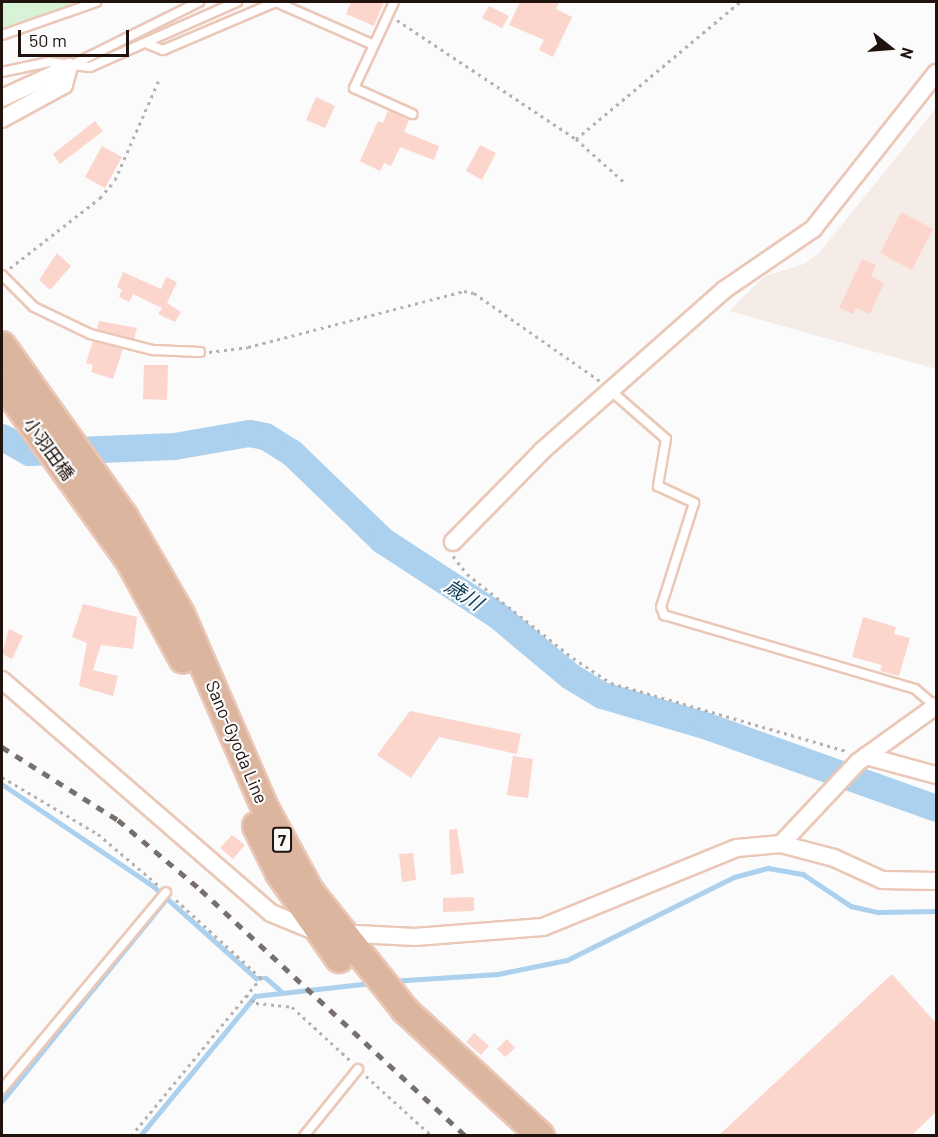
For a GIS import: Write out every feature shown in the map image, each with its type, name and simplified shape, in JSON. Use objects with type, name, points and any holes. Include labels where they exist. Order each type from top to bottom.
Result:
[{"type":"main road","name":"小羽田橋","points":[[2,345],[104,488]]},
{"type":"main road","name":"小羽田橋","points":[[2,383],[79,490]]},
{"type":"main road","name":"Sano-Gyoda Line","points":[[104,488],[181,614],[266,810],[310,891],[329,934],[405,1010],[541,1136]]},
{"type":"main road","name":"Sano-Gyoda Line","points":[[79,490],[130,562],[172,635],[249,812],[329,934],[393,1021],[515,1136]]},
{"type":"street","points":[[2,98],[69,67]]},
{"type":"street","points":[[2,119],[64,85],[69,67]]},
{"type":"street","points":[[453,542],[542,451],[724,290],[813,229],[936,73]]},
{"type":"street","points":[[3,683],[271,913],[329,934],[416,937],[543,927],[737,848],[781,844],[834,858],[882,880],[936,881]]},
{"type":"street","points":[[781,844],[862,759],[935,705]]},
{"type":"street","points":[[862,759],[936,775]]},
{"type":"lane","points":[[2,35],[96,2]]},
{"type":"lane","points":[[69,67],[199,2]]},
{"type":"lane","points":[[2,72],[49,62],[69,67],[90,67],[148,44],[237,2]]},
{"type":"lane","points":[[148,44],[163,50],[276,2],[374,45]]},
{"type":"lane","points":[[394,2],[354,87],[412,114]]},
{"type":"lane","points":[[2,275],[34,307],[90,334],[153,350],[200,352]]},
{"type":"lane","points":[[609,390],[666,439],[658,486],[694,503],[661,607],[664,615],[915,690],[935,705]]},
{"type":"lane","points":[[2,1089],[166,892]]},
{"type":"lane","points":[[304,1136],[358,1069]]},
{"type":"path","points":[[576,139],[740,2]]},
{"type":"path","points":[[387,15],[576,139],[624,182]]},
{"type":"path","points":[[2,275],[100,198],[115,180],[159,80]]},
{"type":"path","points":[[200,352],[248,347],[464,291],[474,293],[609,390]]},
{"type":"path","points":[[453,542],[454,560],[467,574],[573,658],[611,683],[862,759]]},
{"type":"path","points":[[2,777],[98,834],[259,973],[261,978],[130,1136]]},
{"type":"path","points":[[246,995],[256,1003],[292,1007],[432,1136]]},
{"type":"shaded area","points":[[936,108],[936,369],[729,311],[765,276],[804,264],[819,253]]},
{"type":"green space","points":[[2,2],[96,2],[2,35]]},
{"type":"building","points":[[351,2],[384,2],[374,26],[346,14]]},
{"type":"building","points":[[520,2],[559,2],[556,9],[572,17],[553,57],[539,50],[544,40],[509,25]]},
{"type":"building","points":[[489,6],[509,16],[502,28],[482,18]]},
{"type":"building","points":[[316,97],[335,106],[325,128],[306,120]]},
{"type":"building","points":[[388,110],[409,120],[404,132],[439,146],[434,160],[400,147],[391,166],[384,163],[380,171],[360,161],[378,121],[383,123]]},
{"type":"building","points":[[95,121],[103,131],[60,164],[53,154]]},
{"type":"building","points":[[480,145],[496,153],[482,180],[466,171]]},
{"type":"building","points":[[102,146],[122,157],[105,188],[85,177]]},
{"type":"building","points":[[901,212],[933,229],[912,270],[880,253]]},
{"type":"building","points":[[57,253],[71,266],[50,290],[39,280]]},
{"type":"building","points":[[862,259],[876,265],[871,276],[884,283],[870,314],[856,308],[853,314],[839,308]]},
{"type":"building","points":[[123,272],[161,289],[166,277],[177,282],[167,303],[181,312],[175,322],[158,314],[162,308],[133,294],[129,302],[119,297],[122,290],[117,287]]},
{"type":"building","points":[[99,321],[137,328],[134,339],[97,329]]},
{"type":"building","points":[[93,341],[123,349],[113,379],[91,372],[93,365],[86,363]]},
{"type":"building","points":[[144,365],[168,365],[167,400],[143,399]]},
{"type":"building","points":[[83,604],[137,617],[133,649],[101,645],[93,670],[118,676],[113,696],[79,686],[87,643],[72,637]]},
{"type":"building","points":[[863,617],[896,627],[894,634],[910,638],[899,676],[880,671],[882,665],[852,657]]},
{"type":"building","points":[[9,629],[23,636],[12,659],[2,654]]},
{"type":"building","points":[[410,711],[521,734],[517,754],[439,737],[411,778],[377,755]]},
{"type":"building","points":[[513,756],[533,759],[528,798],[507,795]]},
{"type":"building","points":[[457,829],[464,873],[451,875],[449,830]]},
{"type":"building","points":[[232,835],[245,845],[233,859],[220,848]]},
{"type":"building","points":[[413,853],[416,880],[402,882],[399,854]]},
{"type":"building","points":[[474,897],[474,911],[443,912],[443,898]]},
{"type":"building","points":[[892,974],[936,1023],[936,1112],[911,1136],[718,1136]]},
{"type":"building","points":[[474,1033],[489,1046],[481,1055],[466,1042]]},
{"type":"building","points":[[507,1039],[515,1048],[505,1057],[497,1049]]},
{"type":"waterway","name":"歳川","points":[[2,437],[29,452],[174,446],[249,433],[265,436],[291,452],[382,540],[497,615],[570,676],[602,695],[707,726],[936,808]]},
{"type":"waterway","points":[[2,784],[152,885],[256,978],[266,978],[281,991]]},
{"type":"waterway","points":[[391,981],[498,974],[567,960],[734,877],[768,868],[803,874],[851,906],[878,912],[936,911]]},
{"type":"waterway","points":[[2,1101],[167,898]]},
{"type":"waterway","points":[[140,1136],[255,996],[371,983]]},
{"type":"railway","points":[[2,747],[118,820],[201,890],[466,1136]]}]
